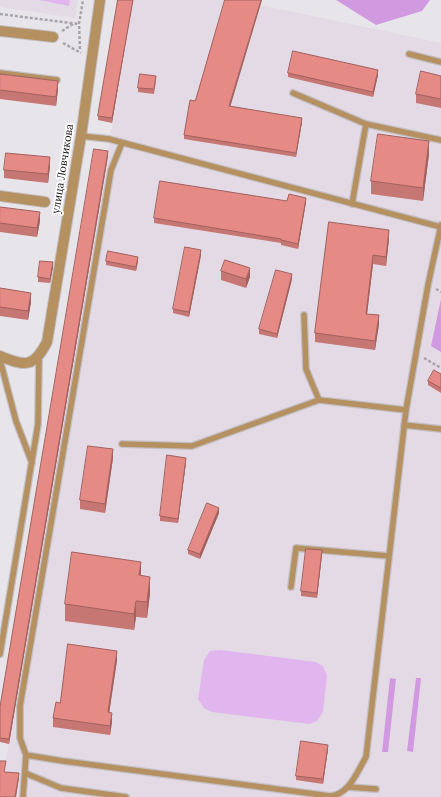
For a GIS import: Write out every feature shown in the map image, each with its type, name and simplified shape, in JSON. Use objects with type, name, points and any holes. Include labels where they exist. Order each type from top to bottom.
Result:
[{"type":"street","name":"улица Ловчикова","points":[[39,357],[47,342],[81,136],[100,0]]},
{"type":"street","points":[[0,31],[53,37]]},
{"type":"street","points":[[0,196],[45,202]]},
{"type":"street","points":[[0,356],[14,362],[27,364],[39,357]]},
{"type":"lane","points":[[409,54],[441,62]]},
{"type":"lane","points":[[0,73],[57,80]]},
{"type":"lane","points":[[293,94],[366,124],[441,140]]},
{"type":"lane","points":[[352,204],[366,124]]},
{"type":"lane","points":[[26,755],[329,796],[338,796],[348,787],[366,757],[406,410],[441,226],[122,143],[81,136]]},
{"type":"lane","points":[[23,797],[26,755],[20,738],[20,706],[111,170],[122,143]]},
{"type":"lane","points":[[304,315],[306,369],[319,400]]},
{"type":"lane","points":[[0,654],[38,424],[39,357]]},
{"type":"lane","points":[[0,360],[16,421],[32,463]]},
{"type":"lane","points":[[122,444],[192,446],[319,400],[406,410]]},
{"type":"lane","points":[[404,425],[441,429]]},
{"type":"lane","points":[[291,587],[296,548],[389,556]]},
{"type":"lane","points":[[25,773],[61,788],[126,797]]},
{"type":"lane","points":[[348,787],[376,789]]},
{"type":"path","points":[[0,14],[79,24]]},
{"type":"path","points":[[53,37],[92,58]]},
{"type":"path","points":[[416,353],[441,368]]},
{"type":"shaded area","points":[[0,0],[78,0],[75,18],[0,7]]},
{"type":"shaded area","points":[[39,0],[70,0],[69,6]]},
{"type":"shaded area","points":[[133,0],[262,0],[261,5],[441,43],[441,797],[0,797]]},
{"type":"shaded area","points":[[336,0],[430,0],[422,11],[376,25]]},
{"type":"shaded area","points":[[441,299],[441,352],[431,346]]},
{"type":"shaded area","points":[[221,650],[316,662],[323,666],[327,675],[323,712],[317,721],[309,724],[212,712],[204,708],[198,699],[204,660],[210,651]]},
{"type":"shaded area","points":[[390,678],[396,679],[388,752],[382,752]]},
{"type":"shaded area","points":[[416,678],[421,678],[413,752],[407,751]]},
{"type":"building","points":[[118,0],[133,0],[112,118],[98,116]]},
{"type":"building","points":[[225,0],[261,0],[229,106],[302,118],[296,153],[184,135],[190,100],[195,101]]},
{"type":"building","points":[[293,51],[378,70],[373,92],[288,73]]},
{"type":"building","points":[[421,71],[441,76],[441,99],[416,94]]},
{"type":"building","points":[[0,74],[58,81],[56,97],[0,90]]},
{"type":"building","points":[[140,74],[156,76],[154,89],[138,88]]},
{"type":"building","points":[[378,134],[429,141],[423,188],[371,181]]},
{"type":"building","points":[[94,149],[108,151],[9,739],[0,738],[0,707]]},
{"type":"building","points":[[6,153],[50,157],[48,174],[4,170]]},
{"type":"building","points":[[160,181],[287,201],[289,194],[306,198],[298,244],[281,239],[154,218]]},
{"type":"building","points":[[0,207],[40,212],[37,228],[0,223]]},
{"type":"building","points":[[329,222],[389,230],[386,257],[373,255],[366,314],[379,315],[375,341],[315,333]]},
{"type":"building","points":[[185,247],[201,250],[189,312],[173,309]]},
{"type":"building","points":[[108,251],[138,257],[136,267],[106,261]]},
{"type":"building","points":[[225,260],[250,268],[246,279],[221,271]]},
{"type":"building","points":[[40,261],[53,262],[50,279],[38,277]]},
{"type":"building","points":[[276,270],[292,274],[277,334],[259,329]]},
{"type":"building","points":[[0,288],[31,293],[28,311],[0,307]]},
{"type":"building","points":[[434,370],[441,374],[441,388],[428,381]]},
{"type":"building","points":[[88,446],[113,449],[105,504],[80,500]]},
{"type":"building","points":[[167,455],[186,458],[178,519],[160,516]]},
{"type":"building","points":[[207,503],[219,508],[200,554],[188,550]]},
{"type":"building","points":[[306,549],[322,550],[317,593],[301,591]]},
{"type":"building","points":[[72,552],[141,562],[139,575],[150,577],[147,602],[136,601],[134,614],[65,604]]},
{"type":"building","points":[[68,644],[117,651],[108,712],[112,713],[110,726],[53,718],[56,702],[60,703]]},
{"type":"building","points":[[301,741],[328,745],[323,779],[296,776]]},
{"type":"building","points":[[0,761],[6,761],[4,772],[19,773],[15,797],[0,797]]}]
